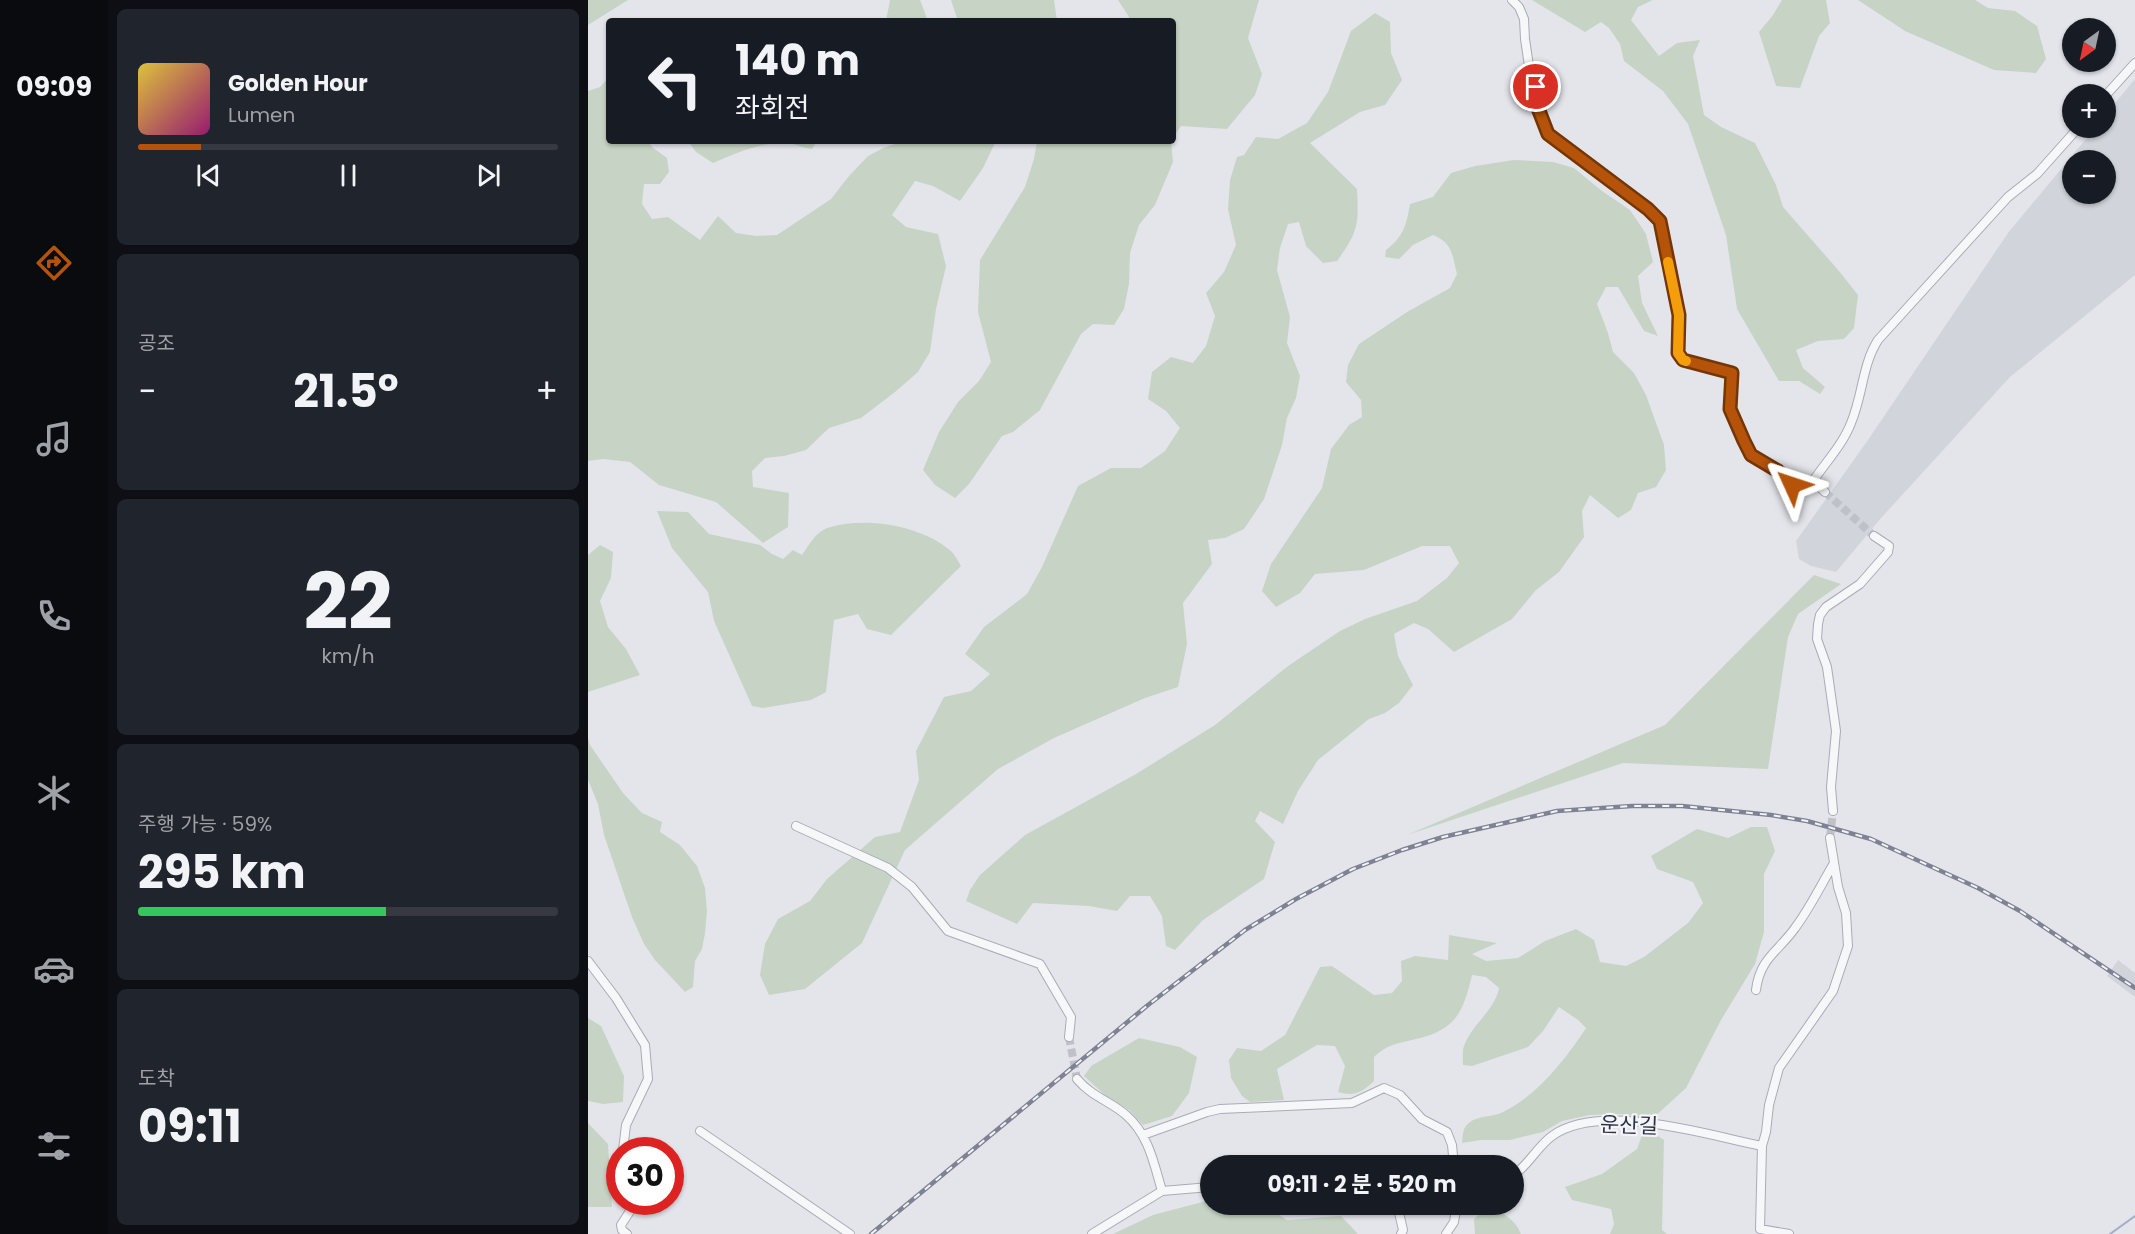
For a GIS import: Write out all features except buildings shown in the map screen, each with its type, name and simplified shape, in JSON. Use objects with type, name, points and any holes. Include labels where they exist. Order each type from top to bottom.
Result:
[{"type":"street","points":[[1512,0],[1519,7],[1524,19],[1529,66],[1536,87],[1536,103],[1548,134],[1648,209],[1660,221],[1679,315],[1678,353],[1683,360],[1732,373],[1730,409],[1751,455],[1778,471],[1792,485],[1808,485],[1813,481],[1852,422],[1870,352],[1878,340],[2008,197],[2037,174],[2069,138]]},
{"type":"street","points":[[2116,84],[2135,63]]},
{"type":"street","points":[[1813,481],[1825,492]]},
{"type":"street","points":[[1833,811],[1831,787],[1836,731],[1827,667],[1816,639],[1818,624],[1820,615],[1826,607],[1860,584],[1888,552],[1889,546],[1874,536]]},
{"type":"street","points":[[796,826],[888,868],[912,887],[948,931],[1040,964],[1071,1017],[1069,1037]]},
{"type":"street","points":[[1789,1234],[1758,1231],[1762,1146],[1769,1105],[1779,1068],[1833,991],[1848,946],[1846,913],[1838,887],[1830,838]]},
{"type":"street","points":[[1756,990],[1764,962],[1794,930],[1834,863]]},
{"type":"street","points":[[588,961],[616,998],[645,1045],[648,1079],[626,1125],[625,1137]]},
{"type":"street","points":[[1077,1079],[1087,1090],[1127,1116],[1143,1135],[1149,1147],[1162,1191]]},
{"type":"street","points":[[1143,1135],[1220,1109],[1352,1103],[1384,1088],[1400,1095],[1422,1119],[1447,1132],[1453,1155]]},
{"type":"street","name":"운산길","points":[[1524,1167],[1551,1137],[1569,1127],[1593,1122],[1620,1120],[1656,1124],[1762,1146]]},
{"type":"street","points":[[700,1131],[850,1234]]},
{"type":"street","points":[[1092,1234],[1162,1191],[1200,1188]]},
{"type":"street","points":[[627,1234],[622,1230],[621,1225],[628,1215]]},
{"type":"street","points":[[1399,1215],[1403,1230],[1401,1234]]},
{"type":"street","points":[[1446,1234],[1454,1222],[1455,1215]]},
{"type":"shaded area","points":[[2135,79],[2135,275],[2010,377],[1882,517],[1836,572],[1811,566],[1799,559],[1796,541],[1868,440],[2008,233],[2062,168],[2062,204],[2116,204],[2116,150],[2077,150],[2087,138],[2116,138],[2116,102]]},
{"type":"shaded area","points":[[2118,960],[2135,973],[2135,997],[2107,976]]},
{"type":"green space","points":[[588,0],[628,0],[588,25]]},
{"type":"green space","points":[[890,0],[920,0],[927,18],[887,18]]},
{"type":"green space","points":[[951,0],[1054,0],[1057,18],[957,18]]},
{"type":"green space","points":[[1118,0],[1259,0],[1248,38],[1262,74],[1255,95],[1227,129],[1181,126],[1176,134],[1176,18],[1129,17]]},
{"type":"green space","points":[[1532,0],[1653,0],[1638,7],[1631,20],[1659,56],[1677,43],[1700,40],[1693,56],[1704,115],[1721,127],[1755,143],[1776,185],[1783,207],[1858,295],[1854,328],[1844,339],[1818,341],[1796,350],[1803,368],[1825,387],[1820,394],[1799,381],[1779,381],[1737,309],[1726,235],[1688,124],[1663,91],[1624,61],[1620,44],[1609,28],[1601,22],[1585,32]]},
{"type":"green space","points":[[1782,0],[1826,0],[1830,23],[1819,36],[1800,88],[1776,86],[1759,32]]},
{"type":"green space","points":[[1858,0],[1975,0],[1988,8],[2015,11],[2037,26],[2046,59],[2036,73],[1994,70],[1905,31]]},
{"type":"green space","points":[[1375,13],[1390,22],[1391,53],[1402,80],[1385,105],[1360,112],[1310,143],[1357,189],[1356,228],[1337,261],[1323,263],[1306,246],[1299,222],[1288,224],[1280,248],[1277,270],[1290,317],[1287,343],[1300,376],[1296,398],[1287,418],[1282,445],[1264,499],[1244,529],[1225,538],[1208,540],[1212,564],[1183,603],[1187,644],[1178,687],[1145,698],[1054,738],[998,769],[905,850],[862,943],[805,989],[769,995],[760,975],[765,944],[778,919],[810,901],[827,879],[875,837],[900,832],[919,780],[916,751],[944,697],[971,691],[990,674],[965,654],[984,627],[1027,594],[1042,567],[1078,486],[1111,468],[1141,468],[1165,451],[1180,428],[1166,411],[1148,399],[1152,372],[1171,357],[1193,363],[1206,346],[1215,316],[1206,293],[1224,272],[1236,245],[1228,209],[1230,180],[1237,157],[1244,155],[1256,137],[1278,139],[1307,123],[1328,92],[1351,31]]},
{"type":"green space","points":[[606,80],[606,144],[650,144],[667,158],[669,172],[660,184],[644,184],[642,204],[652,219],[668,217],[700,240],[718,216],[736,233],[756,236],[777,235],[831,199],[868,156],[895,144],[995,144],[983,168],[960,201],[933,186],[915,181],[892,215],[906,227],[938,234],[946,266],[936,309],[930,352],[918,372],[861,418],[829,428],[806,450],[765,458],[752,471],[753,487],[789,493],[788,527],[763,543],[716,502],[659,485],[630,462],[603,459],[588,461],[588,91],[600,87]]},
{"type":"green space","points":[[690,144],[770,144],[748,149],[713,163],[696,152]]},
{"type":"green space","points":[[792,144],[815,144],[812,149]]},
{"type":"green space","points":[[1036,144],[1171,144],[1173,162],[1155,205],[1139,225],[1130,253],[1129,284],[1124,309],[1114,325],[1093,324],[1081,334],[1040,410],[1013,432],[1002,436],[969,484],[955,498],[935,485],[923,470],[939,432],[958,402],[979,381],[991,362],[978,312],[980,260],[1025,187]]},
{"type":"green space","points":[[1514,160],[1553,162],[1574,168],[1630,210],[1646,234],[1653,262],[1638,276],[1642,303],[1658,336],[1644,331],[1618,287],[1606,287],[1597,304],[1613,352],[1634,373],[1646,395],[1664,445],[1666,470],[1656,487],[1638,493],[1631,510],[1618,518],[1590,495],[1582,511],[1584,537],[1559,572],[1536,590],[1512,619],[1454,652],[1428,629],[1414,623],[1394,634],[1398,656],[1413,685],[1399,703],[1385,713],[1369,719],[1318,760],[1298,791],[1283,824],[1260,811],[1255,821],[1275,842],[1264,879],[1203,920],[1175,950],[1166,946],[1162,916],[1150,896],[1130,896],[1117,911],[1089,906],[1033,903],[1017,924],[966,901],[980,875],[1025,835],[1136,774],[1215,725],[1288,666],[1340,631],[1365,619],[1417,601],[1447,578],[1459,563],[1450,546],[1422,546],[1364,570],[1315,574],[1300,593],[1276,607],[1262,591],[1271,564],[1322,488],[1331,449],[1349,425],[1362,417],[1361,400],[1346,382],[1348,365],[1359,344],[1407,312],[1450,288],[1457,274],[1448,246],[1433,235],[1413,245],[1399,259],[1385,257],[1386,250],[1397,240],[1403,230],[1410,204],[1433,197],[1451,173],[1475,166]]},
{"type":"green space","points":[[657,511],[688,512],[709,534],[760,545],[783,559],[793,550],[802,555],[816,536],[827,528],[858,523],[892,525],[939,542],[951,551],[961,566],[891,635],[867,629],[858,614],[834,620],[826,692],[811,700],[763,708],[752,706],[714,621],[708,592],[672,548]]},
{"type":"green space","points":[[600,545],[613,552],[611,578],[600,601],[608,627],[626,649],[640,675],[588,692],[588,555]]},
{"type":"green space","points":[[1814,575],[1841,584],[1798,614],[1788,637],[1768,769],[1623,763],[1407,835],[1665,725]]},
{"type":"green space","points":[[588,738],[590,745],[623,793],[642,813],[662,822],[660,832],[680,845],[697,866],[705,888],[707,911],[705,933],[702,949],[695,961],[693,987],[685,992],[655,960],[644,944],[632,917],[604,835],[598,804],[588,780]]},
{"type":"green space","points":[[1751,827],[1767,827],[1775,851],[1764,874],[1764,932],[1755,964],[1721,1020],[1686,1088],[1652,1119],[1620,1114],[1590,1115],[1562,1121],[1543,1132],[1510,1140],[1481,1140],[1462,1143],[1467,1124],[1501,1113],[1538,1088],[1569,1053],[1586,1028],[1559,1007],[1543,1031],[1528,1047],[1472,1066],[1463,1065],[1463,1048],[1472,1031],[1493,1003],[1499,988],[1486,977],[1472,975],[1465,1000],[1455,1019],[1438,1032],[1401,1042],[1378,1053],[1374,1057],[1374,1081],[1358,1092],[1349,1094],[1338,1092],[1345,1066],[1335,1046],[1317,1045],[1277,1069],[1284,1100],[1250,1102],[1242,1096],[1231,1078],[1229,1060],[1237,1048],[1261,1051],[1285,1035],[1320,967],[1332,966],[1374,995],[1392,993],[1402,981],[1401,961],[1415,956],[1448,960],[1449,935],[1497,943],[1472,954],[1486,961],[1518,958],[1545,941],[1576,929],[1594,940],[1600,962],[1626,966],[1644,957],[1688,923],[1703,903],[1693,882],[1657,869],[1651,856],[1697,829],[1728,838]]},
{"type":"green space","points":[[588,1018],[601,1026],[624,1076],[623,1102],[603,1104],[588,1101]]},
{"type":"green space","points":[[1139,1038],[1180,1047],[1197,1057],[1189,1093],[1172,1116],[1143,1125],[1129,1110],[1106,1096],[1084,1076],[1091,1066]]},
{"type":"green space","points":[[588,1123],[606,1142],[606,1207],[588,1207]]},
{"type":"green space","points":[[1651,1131],[1664,1140],[1662,1230],[1667,1234],[1610,1234],[1614,1224],[1611,1209],[1572,1200],[1565,1187],[1602,1174],[1637,1149],[1642,1135]]},
{"type":"green space","points":[[1200,1203],[1200,1215],[1279,1215],[1287,1220],[1341,1216],[1358,1234],[1113,1234],[1153,1215]]},
{"type":"green space","points":[[1479,1215],[1505,1215],[1512,1220],[1521,1234],[1475,1234],[1474,1219]]},
{"type":"waterway","points":[[2110,1234],[2135,1216]]},
{"type":"tunnel","points":[[1825,492],[1874,536]]},
{"type":"tunnel","points":[[1830,838],[1833,811]]},
{"type":"tunnel","points":[[1069,1037],[1077,1079]]},
{"type":"railway","points":[[871,1234],[1148,1005],[1245,930],[1296,899],[1353,869],[1402,850],[1443,837],[1557,811],[1632,806],[1682,806],[1807,821],[1871,839],[1978,888],[2020,911],[2135,988]]},
{"type":"slow traffic","points":[[1668,262],[1679,315],[1678,353],[1686,361]]},
{"type":"route","points":[[1536,87],[1536,103],[1548,134],[1648,209],[1660,221],[1679,315],[1678,353],[1683,360],[1732,373],[1730,409],[1751,455],[1778,471],[1792,485]]}]
